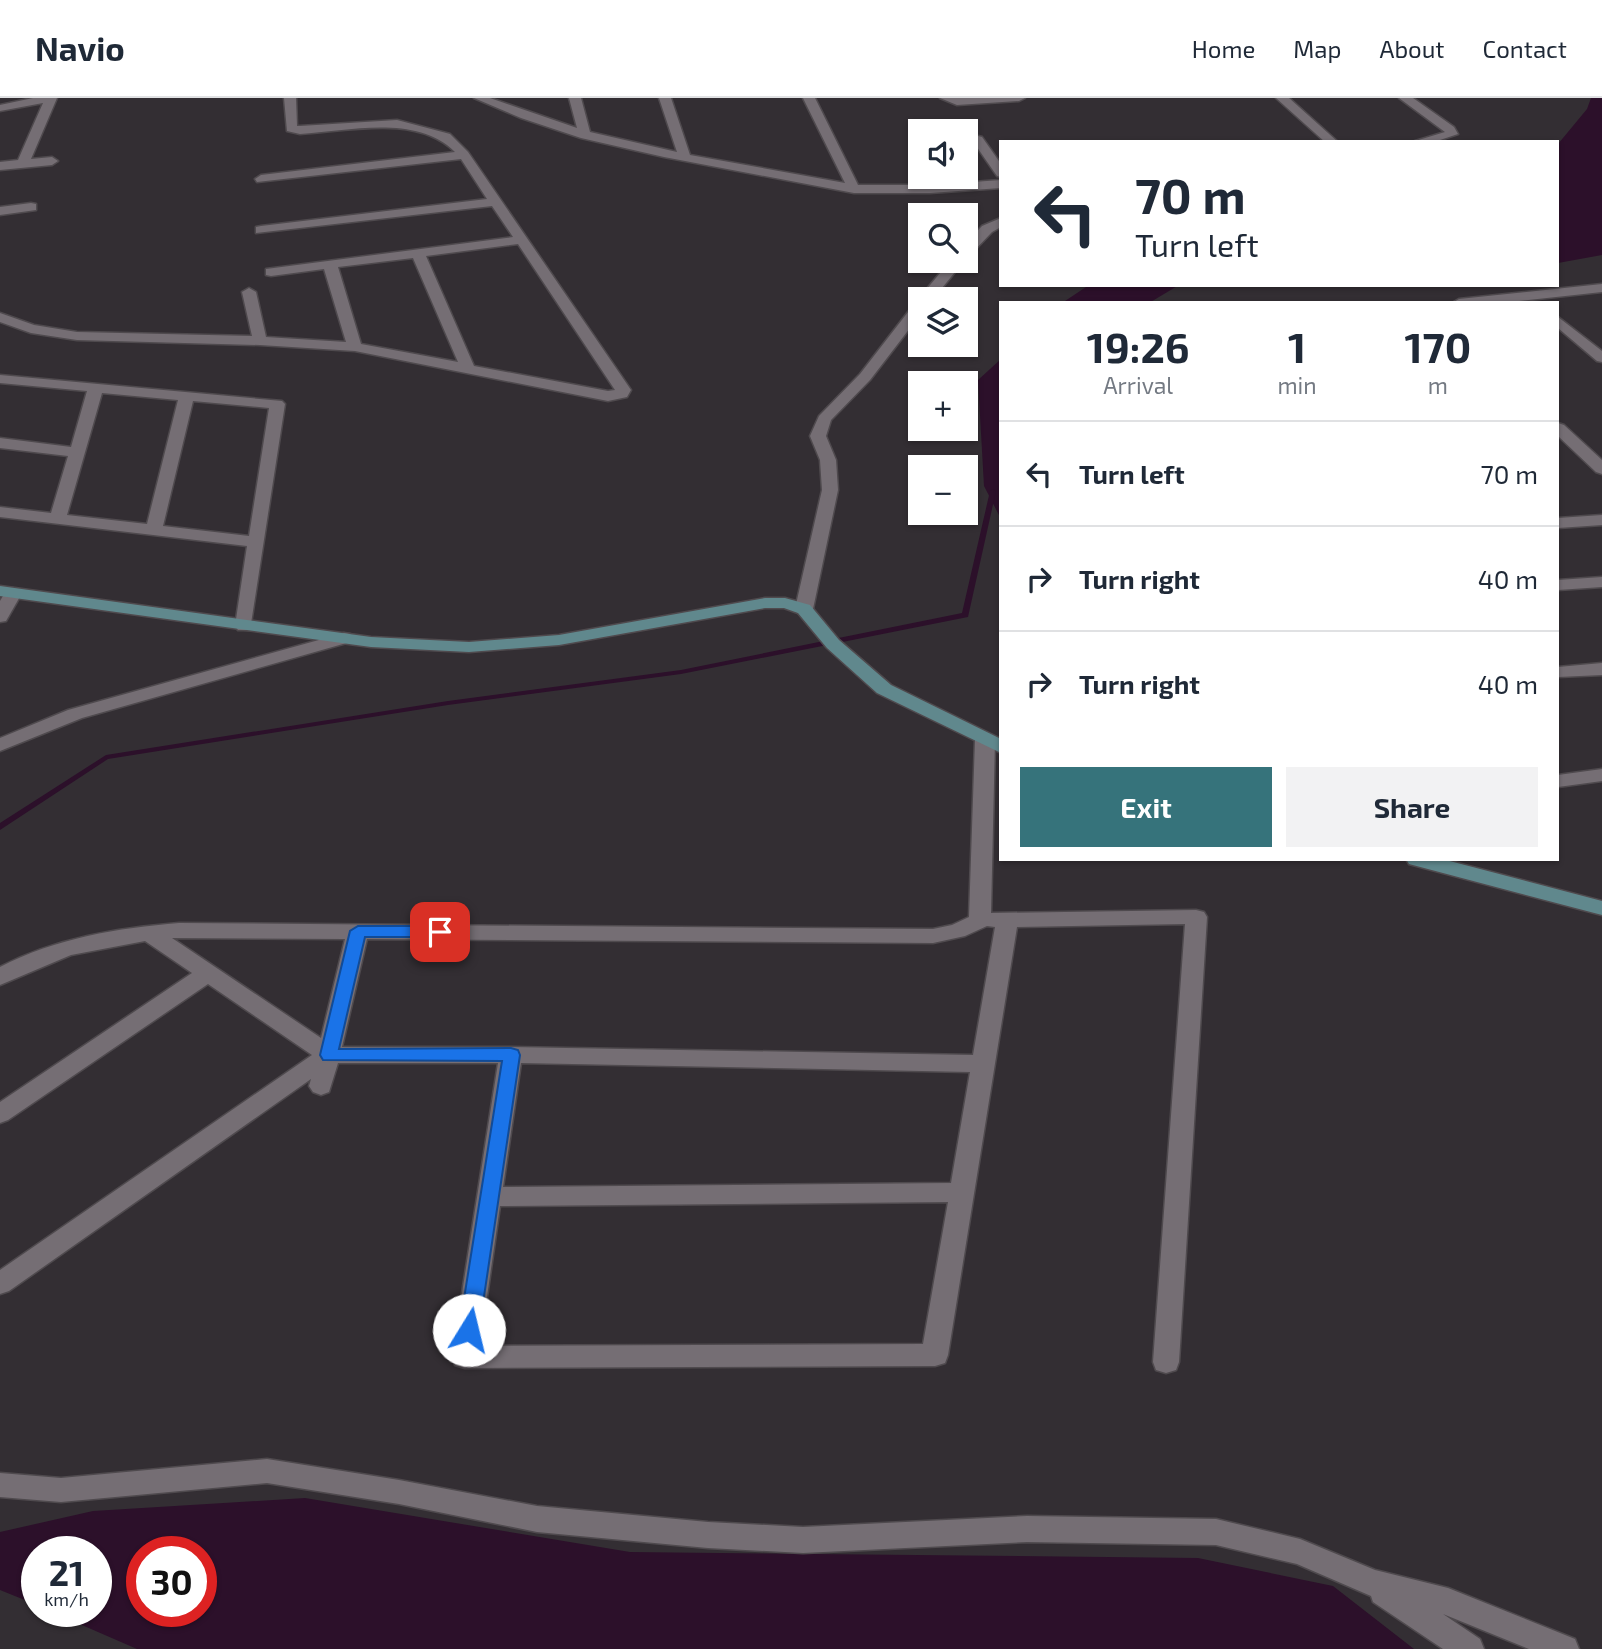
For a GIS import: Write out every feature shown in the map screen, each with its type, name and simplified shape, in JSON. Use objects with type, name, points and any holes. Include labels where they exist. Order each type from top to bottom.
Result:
[{"type":"street","points":[[0,108],[51,98]]},
{"type":"street","points":[[23,163],[51,98]]},
{"type":"street","points":[[0,317],[31,330],[77,336],[260,341],[355,347],[608,396],[622,394],[624,390],[493,202],[464,155],[446,137],[397,124],[316,130],[291,128],[290,98]]},
{"type":"street","points":[[480,98],[531,120],[585,135],[854,189],[930,189],[999,184]]},
{"type":"street","points":[[575,98],[585,135]]},
{"type":"street","points":[[665,98],[684,155]]},
{"type":"street","points":[[809,98],[854,189]]},
{"type":"street","points":[[946,98],[957,102],[1019,98]]},
{"type":"street","points":[[1282,98],[1330,140]]},
{"type":"street","points":[[1405,98],[1452,134],[1426,140]]},
{"type":"street","points":[[978,140],[999,170]]},
{"type":"street","points":[[261,179],[464,155]]},
{"type":"street","points":[[0,166],[52,161]]},
{"type":"street","points":[[261,230],[493,202]]},
{"type":"street","points":[[0,211],[31,207]]},
{"type":"street","points":[[978,238],[987,229],[999,223]]},
{"type":"street","points":[[271,272],[519,240]]},
{"type":"street","points":[[418,253],[467,367]]},
{"type":"street","points":[[330,265],[355,347]]},
{"type":"street","points":[[936,287],[947,273]]},
{"type":"street","points":[[1496,301],[1532,299],[1602,288]]},
{"type":"street","points":[[249,292],[260,341]]},
{"type":"street","points":[[804,609],[830,490],[828,460],[818,436],[824,419],[866,377],[908,322]]},
{"type":"street","points":[[1564,333],[1602,358]]},
{"type":"street","points":[[0,379],[277,404],[244,626]]},
{"type":"street","points":[[58,519],[96,388]]},
{"type":"street","points":[[154,530],[187,396]]},
{"type":"street","points":[[1559,429],[1602,469]]},
{"type":"street","points":[[0,443],[77,452]]},
{"type":"street","points":[[0,512],[256,542]]},
{"type":"street","points":[[1559,523],[1602,520]]},
{"type":"street","points":[[1559,585],[1602,582]]},
{"type":"street","points":[[0,617],[6,592],[344,638],[469,647],[559,640],[765,603],[785,603],[804,609],[833,644],[884,689],[996,744],[980,920]]},
{"type":"street","points":[[0,745],[75,714],[344,638]]},
{"type":"street","points":[[1559,672],[1602,669]]},
{"type":"street","points":[[1559,781],[1602,775]]},
{"type":"street","points":[[1424,861],[1602,908]]},
{"type":"street","points":[[0,977],[29,960],[51,953],[148,932],[179,930],[933,936],[967,930],[980,920],[1196,917],[1166,1362]]},
{"type":"street","points":[[511,1055],[465,1357],[935,1355],[1007,920]]},
{"type":"street","points":[[321,1086],[358,931]]},
{"type":"street","points":[[148,932],[329,1055],[511,1055],[983,1065]]},
{"type":"street","points":[[0,1114],[208,973]]},
{"type":"street","points":[[0,1284],[329,1055]]},
{"type":"street","points":[[490,1197],[962,1192]]},
{"type":"street","points":[[0,1485],[61,1490],[267,1471],[399,1492],[537,1519],[708,1535],[803,1540],[1027,1529],[1216,1532],[1300,1552],[1372,1583],[1448,1602],[1564,1649]]},
{"type":"street","points":[[1372,1583],[1469,1649]]},
{"type":"shaded area","points":[[1591,98],[1602,98],[1602,255],[1559,263],[1559,143],[1587,109]]},
{"type":"shaded area","points":[[1086,287],[1176,287],[1152,301],[1065,301]]},
{"type":"shaded area","points":[[999,361],[999,515],[984,486],[978,380]]},
{"type":"shaded area","points":[[305,1498],[630,1552],[1198,1558],[1333,1586],[1414,1649],[137,1649],[86,1627],[112,1627],[112,1536],[21,1536],[21,1599],[0,1590],[0,1532],[93,1511]]},
{"type":"waterway","points":[[0,827],[106,757],[448,703],[681,672],[965,615],[993,491]]},
{"type":"route","points":[[440,932],[358,931],[329,1055],[511,1055],[469,1330]]}]
